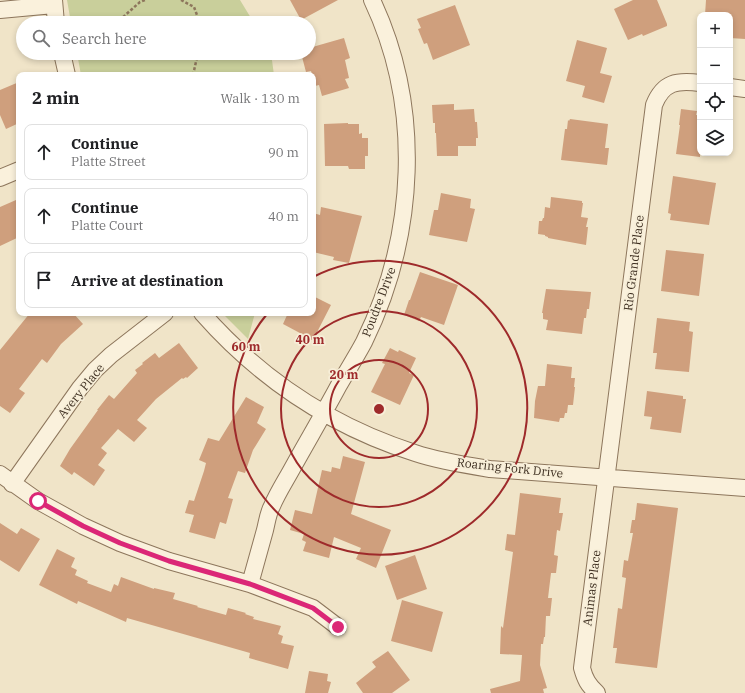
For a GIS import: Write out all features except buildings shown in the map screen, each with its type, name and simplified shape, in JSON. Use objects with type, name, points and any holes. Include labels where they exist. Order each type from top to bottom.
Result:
[{"type":"street","name":"Poudre Drive","points":[[250,584],[271,507],[363,342],[378,312],[397,254],[404,214],[407,173],[407,146],[403,105],[396,72],[385,33],[372,0]]},
{"type":"street","points":[[0,10],[54,2],[55,16]]},
{"type":"street","points":[[64,60],[66,72]]},
{"type":"street","name":"Rio Grande Place","points":[[606,478],[654,105],[658,96],[666,87],[675,82],[686,81],[697,83]]},
{"type":"street","points":[[733,87],[745,89]]},
{"type":"street","points":[[0,178],[16,171]]},
{"type":"street","name":"Avery Place","points":[[6,479],[95,370],[111,355],[161,316]]},
{"type":"street","name":"Roaring Fork Drive","points":[[205,316],[229,343],[264,374],[289,393],[323,414],[351,428],[380,441],[417,454],[459,464],[490,469],[745,488]]},
{"type":"street","name":"Animas Place","points":[[597,693],[589,686],[584,678],[582,668],[606,478]]},
{"type":"street","points":[[6,479],[38,501],[83,526],[120,543],[169,561],[250,584],[313,608],[338,627]]},
{"type":"path","points":[[124,16],[140,2],[145,0]]},
{"type":"path","points":[[181,0],[194,7],[197,16]]},
{"type":"path","points":[[194,72],[196,60]]},
{"type":"green space","points":[[67,0],[240,0],[250,16],[70,16]]},
{"type":"green space","points":[[78,60],[272,60],[274,72],[80,72]]},
{"type":"green space","points":[[225,316],[254,316],[248,339]]},
{"type":"route","points":[[38,501],[83,526],[120,543],[169,561],[250,584],[313,608],[338,627]]}]
